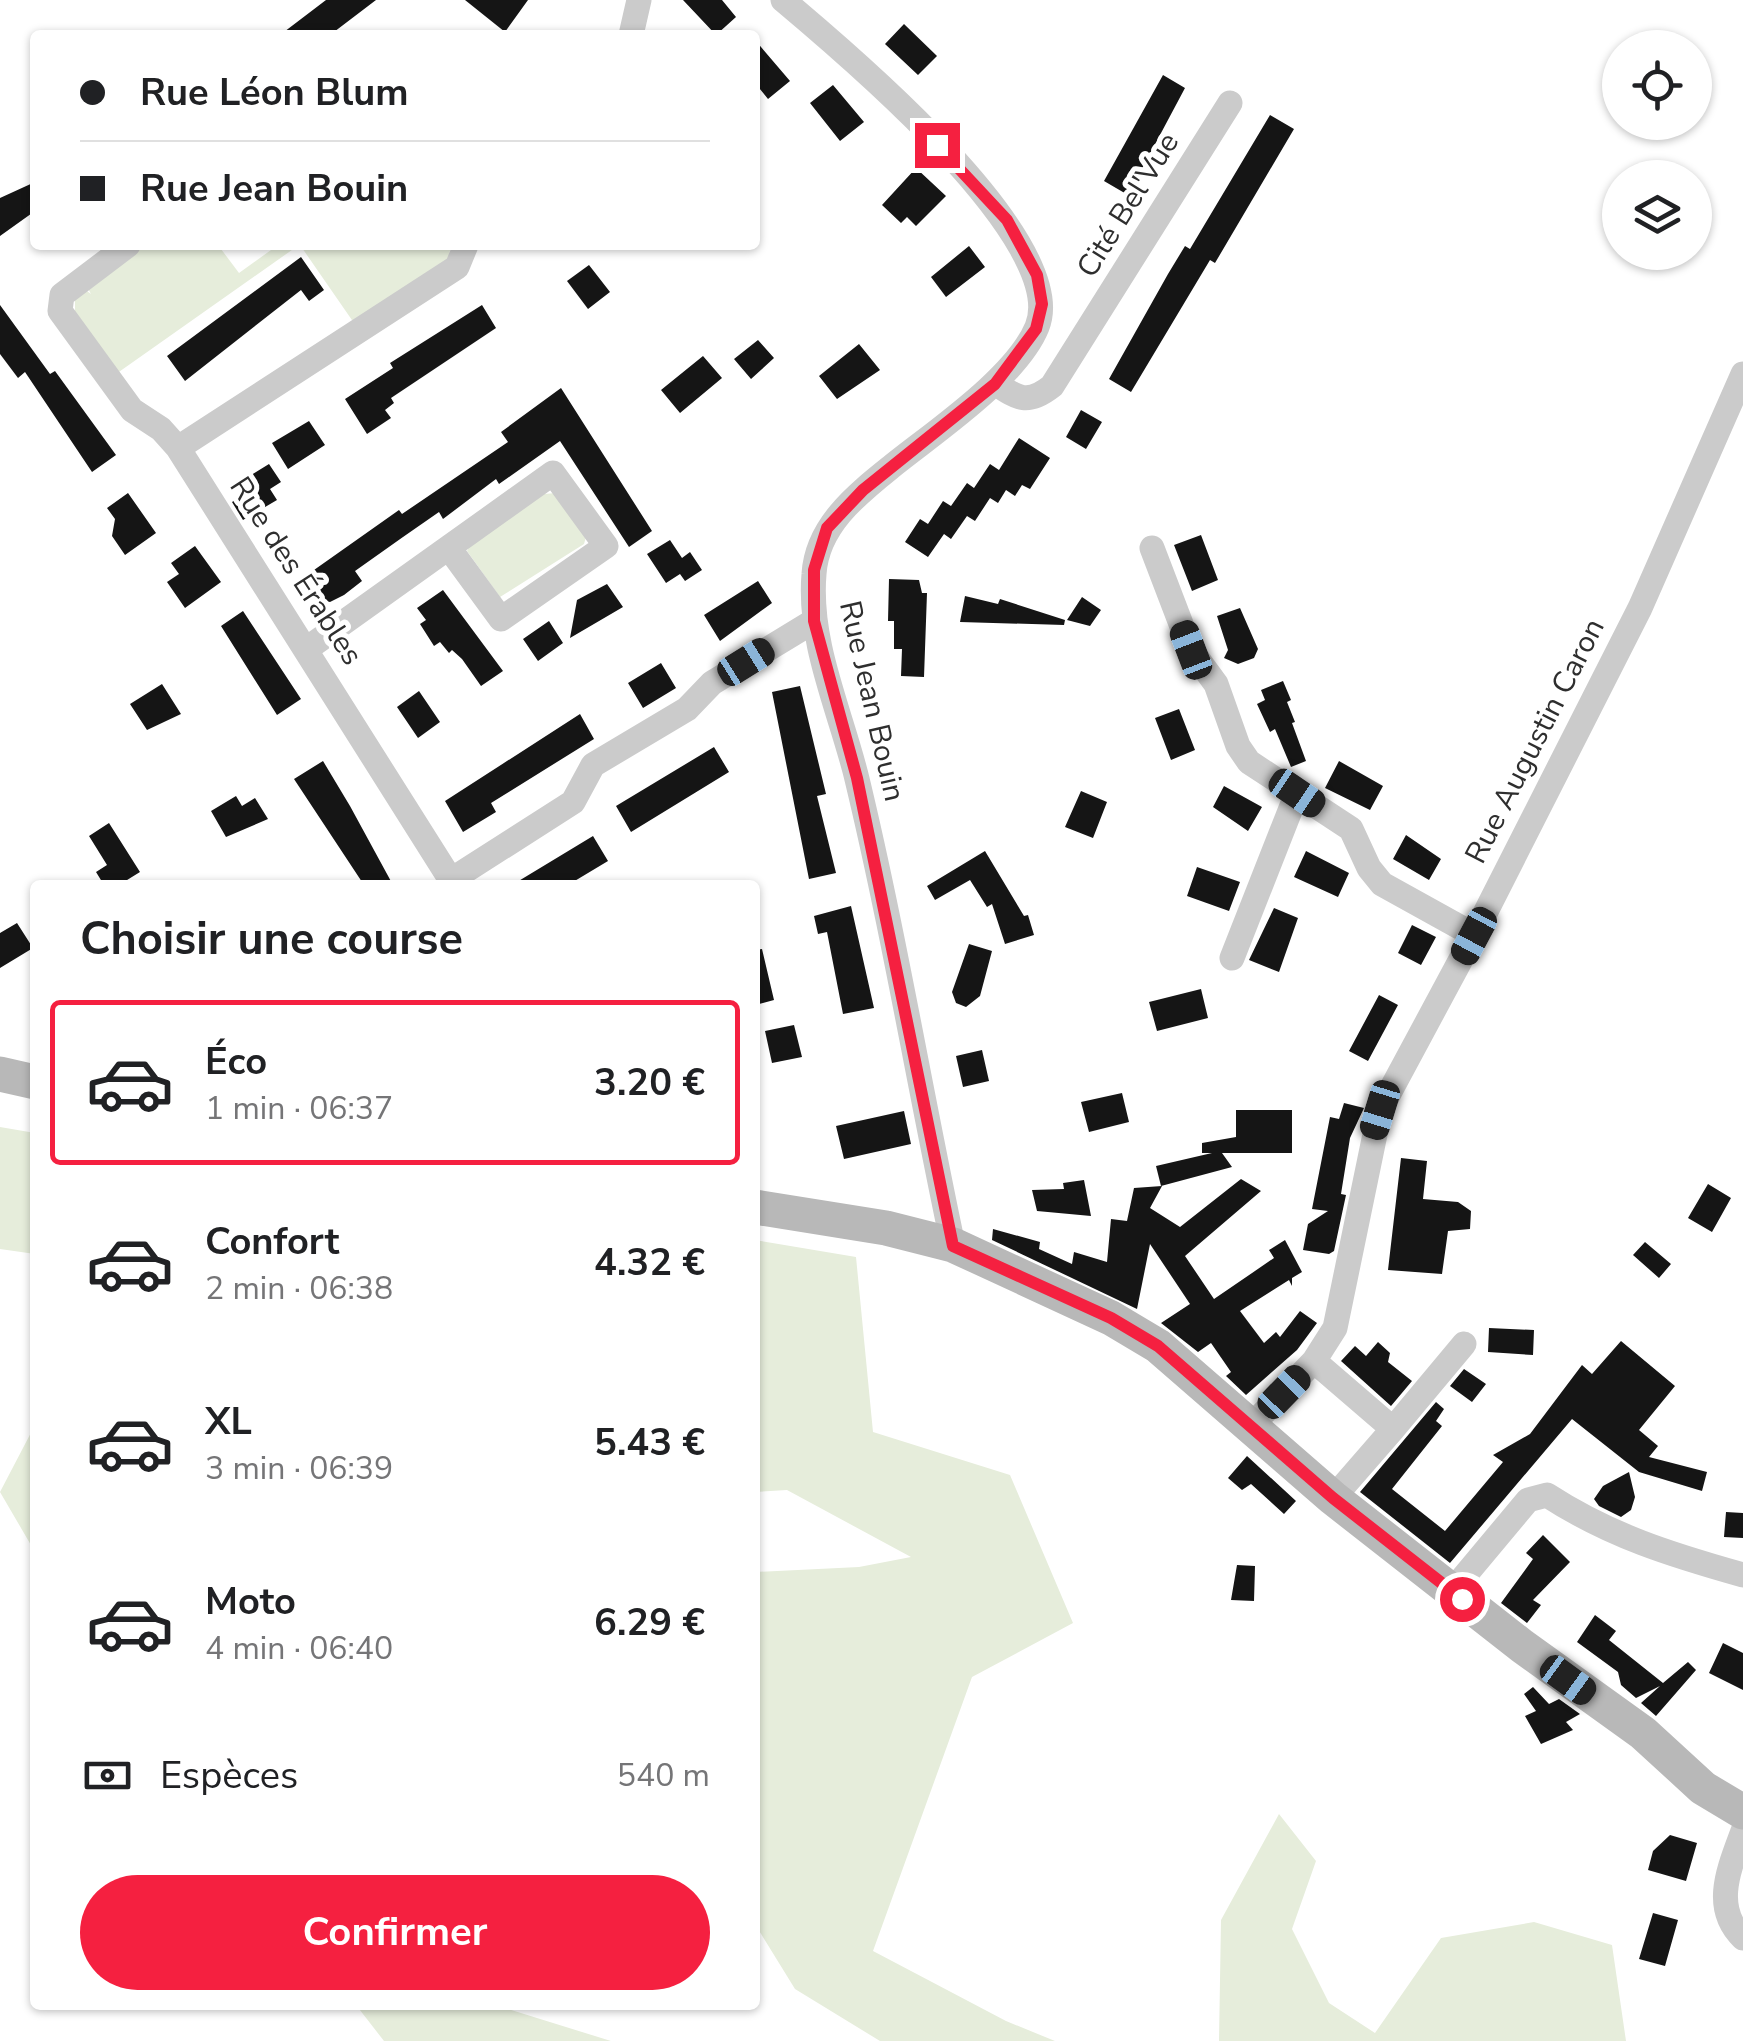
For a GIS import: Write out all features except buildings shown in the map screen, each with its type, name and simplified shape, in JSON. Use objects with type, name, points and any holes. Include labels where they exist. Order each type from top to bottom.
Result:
[{"type":"street","points":[[632,30],[639,0]]},
{"type":"street","name":"Rue Jean Bouin","points":[[783,0],[868,71],[1007,220],[1037,275],[1042,304],[1036,329],[995,384],[863,490],[827,528],[814,570],[814,621],[857,778],[953,1246]]},
{"type":"street","name":"Cité Bel'Vue","points":[[995,384],[1020,400],[1036,399],[1052,386],[1230,104]]},
{"type":"street","name":"Rue des Érables","points":[[121,250],[62,295],[60,310],[132,410],[162,429],[178,448],[452,880]]},
{"type":"street","points":[[178,448],[457,267],[464,250]]},
{"type":"street","name":"Rue Augustin Caron","points":[[1251,1426],[1314,1361],[1336,1328],[1380,1110],[1474,936],[1640,608],[1743,374]]},
{"type":"street","points":[[308,648],[553,474],[606,546],[501,619],[449,548]]},
{"type":"street","points":[[1152,548],[1191,650],[1216,684],[1238,746],[1249,762],[1351,829],[1369,868],[1382,884],[1474,936]]},
{"type":"street","points":[[456,880],[574,802],[593,765],[687,709],[712,683],[814,621]]},
{"type":"street","points":[[1232,958],[1297,793]]},
{"type":"street","points":[[0,1074],[30,1081]]},
{"type":"street","points":[[760,1208],[886,1228],[953,1246],[1111,1318],[1158,1346],[1333,1498],[1643,1733],[1703,1788],[1743,1812]]},
{"type":"street","points":[[1333,1498],[1464,1344]]},
{"type":"street","points":[[1314,1361],[1392,1429]]},
{"type":"street","points":[[1452,1591],[1528,1500],[1547,1495],[1595,1526],[1641,1546],[1743,1575]]},
{"type":"street","points":[[1743,1831],[1724,1899],[1727,1914],[1743,1938]]},
{"type":"green space","points":[[137,250],[222,250],[239,273],[271,250],[292,250],[116,374],[75,316],[75,299],[83,288],[91,294],[86,285]]},
{"type":"green space","points":[[303,250],[450,250],[448,259],[354,323]]},
{"type":"green space","points":[[556,493],[586,537],[584,544],[500,597],[467,551],[469,547],[544,494]]},
{"type":"green space","points":[[0,1127],[30,1132],[30,1253],[0,1249]]},
{"type":"green space","points":[[760,1241],[856,1257],[873,1432],[1010,1475],[1073,1623],[972,1677],[873,1951],[1006,2021],[1055,2041],[880,2041],[795,1989],[760,1932],[760,1572],[859,1567],[911,1557],[787,1490],[760,1492]]},
{"type":"green space","points":[[30,1435],[30,1543],[0,1492]]},
{"type":"green space","points":[[1279,1814],[1316,1861],[1292,1929],[1329,2003],[1375,2033],[1441,1938],[1534,1922],[1612,1945],[1626,2041],[1219,2041],[1221,1920]]},
{"type":"green space","points":[[360,2010],[511,2010],[611,2041],[384,2041]]},
{"type":"route","points":[[937,145],[1007,220],[1037,275],[1042,304],[1036,329],[995,384],[863,490],[827,528],[814,570],[814,621],[857,778],[953,1246],[1111,1318],[1158,1346],[1333,1498],[1462,1599]]}]
